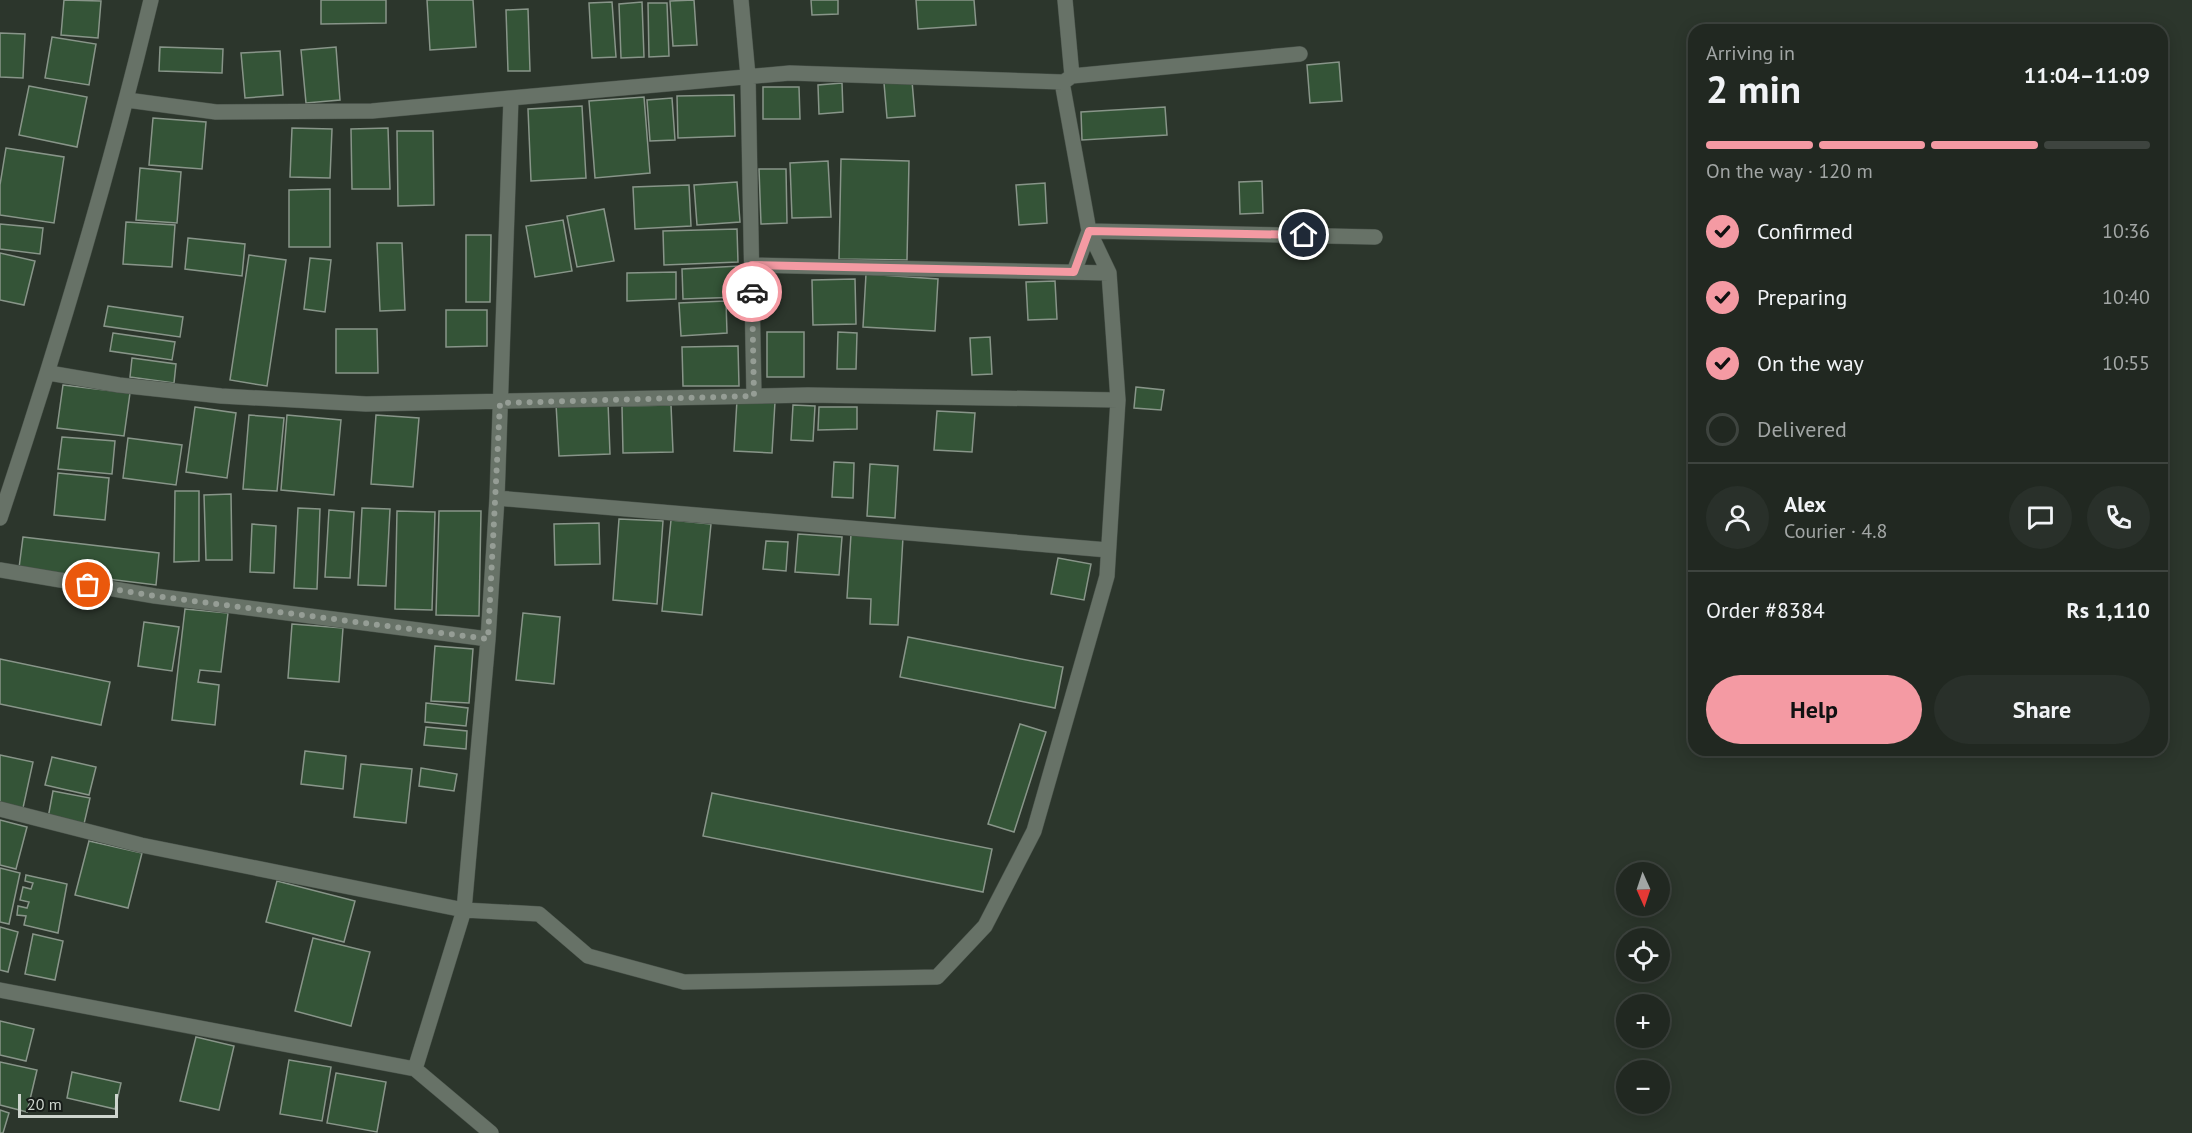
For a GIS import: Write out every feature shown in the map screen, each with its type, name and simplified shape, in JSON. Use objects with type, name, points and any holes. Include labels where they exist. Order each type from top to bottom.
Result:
[{"type":"street","points":[[0,518],[49,373],[127,100],[151,0]]},
{"type":"street","points":[[741,0],[748,76],[754,396]]},
{"type":"street","points":[[0,809],[141,845],[464,910],[539,914],[588,956],[684,982],[938,978],[985,926],[1034,831],[1107,576],[1118,400],[1109,273],[1089,231],[1067,79],[1065,0]]},
{"type":"street","points":[[127,100],[216,112],[372,111],[790,73],[1067,79],[1300,54]]},
{"type":"street","points":[[415,1069],[464,910],[488,639],[497,498],[511,98]]},
{"type":"street","points":[[1089,231],[1375,237]]},
{"type":"street","points":[[1074,272],[1089,231]]},
{"type":"street","points":[[752,265],[1109,273]]},
{"type":"street","points":[[49,373],[119,385],[221,396],[366,404],[754,396],[1118,400]]},
{"type":"street","points":[[497,498],[1108,550]]},
{"type":"street","points":[[0,570],[155,596],[488,639]]},
{"type":"street","points":[[0,990],[415,1069],[491,1133]]},
{"type":"building","points":[[64,0],[101,1],[98,38],[61,35]]},
{"type":"building","points":[[321,0],[386,0],[386,23],[321,24]]},
{"type":"building","points":[[427,0],[473,0],[476,47],[430,50]]},
{"type":"building","points":[[694,0],[697,45],[673,46],[670,1]]},
{"type":"building","points":[[811,0],[838,0],[838,14],[812,15]]},
{"type":"building","points":[[916,0],[974,0],[976,25],[918,29]]},
{"type":"building","points":[[612,2],[616,57],[592,58],[589,3]]},
{"type":"building","points":[[642,2],[644,57],[621,58],[619,4]]},
{"type":"building","points":[[648,3],[667,3],[669,56],[649,57]]},
{"type":"building","points":[[528,9],[530,71],[508,71],[506,10]]},
{"type":"building","points":[[0,33],[25,34],[23,78],[0,77]]},
{"type":"building","points":[[52,37],[96,44],[89,85],[45,78]]},
{"type":"building","points":[[160,47],[223,49],[222,73],[159,71]]},
{"type":"building","points":[[336,47],[340,100],[306,103],[301,50]]},
{"type":"building","points":[[280,51],[283,95],[245,98],[241,53]]},
{"type":"building","points":[[1339,62],[1342,101],[1310,103],[1307,65]]},
{"type":"building","points":[[912,81],[915,116],[887,118],[884,83]]},
{"type":"building","points":[[842,83],[843,112],[819,114],[818,85]]},
{"type":"building","points":[[29,86],[87,97],[77,147],[19,135]]},
{"type":"building","points":[[763,87],[799,87],[800,119],[763,119]]},
{"type":"building","points":[[734,95],[735,136],[678,138],[677,96]]},
{"type":"building","points":[[644,97],[650,173],[595,178],[589,101]]},
{"type":"building","points":[[672,98],[675,140],[650,141],[647,100]]},
{"type":"building","points":[[582,106],[586,178],[531,181],[528,109]]},
{"type":"building","points":[[1165,107],[1167,135],[1082,140],[1081,112]]},
{"type":"building","points":[[153,118],[206,122],[202,169],[149,165]]},
{"type":"building","points":[[292,128],[332,129],[330,178],[290,177]]},
{"type":"building","points":[[388,128],[390,189],[352,189],[351,129]]},
{"type":"building","points":[[397,131],[433,131],[434,205],[398,206]]},
{"type":"building","points":[[6,148],[64,157],[54,223],[0,215],[0,185]]},
{"type":"building","points":[[841,159],[909,161],[907,260],[839,259]]},
{"type":"building","points":[[828,161],[831,217],[792,218],[790,163]]},
{"type":"building","points":[[140,168],[181,172],[177,223],[136,220]]},
{"type":"building","points":[[759,169],[786,169],[787,223],[761,224]]},
{"type":"building","points":[[1262,181],[1263,213],[1240,214],[1239,182]]},
{"type":"building","points":[[737,182],[740,222],[697,225],[694,185]]},
{"type":"building","points":[[1045,183],[1047,223],[1019,225],[1016,185]]},
{"type":"building","points":[[689,185],[691,226],[635,229],[633,187]]},
{"type":"building","points":[[330,189],[330,247],[289,247],[289,190]]},
{"type":"building","points":[[604,209],[614,261],[577,267],[567,216]]},
{"type":"building","points":[[563,220],[572,271],[535,277],[526,226]]},
{"type":"building","points":[[126,222],[175,225],[172,267],[123,264]]},
{"type":"building","points":[[0,224],[43,228],[40,254],[0,249]]},
{"type":"building","points":[[737,229],[738,262],[664,265],[663,231]]},
{"type":"building","points":[[466,235],[491,235],[490,302],[466,302]]},
{"type":"building","points":[[188,238],[245,244],[242,276],[185,269]]},
{"type":"building","points":[[377,243],[402,243],[405,310],[380,311]]},
{"type":"building","points":[[0,253],[35,261],[24,305],[0,300]]},
{"type":"building","points":[[249,255],[286,260],[267,386],[230,380]]},
{"type":"building","points":[[310,258],[331,260],[325,312],[304,309]]},
{"type":"building","points":[[740,266],[742,297],[683,299],[682,269]]},
{"type":"building","points":[[676,272],[676,299],[627,301],[627,273]]},
{"type":"building","points":[[866,274],[938,279],[935,331],[863,327]]},
{"type":"building","points":[[855,279],[856,324],[813,325],[812,280]]},
{"type":"building","points":[[1055,281],[1057,319],[1028,320],[1026,282]]},
{"type":"building","points":[[726,301],[727,333],[681,336],[679,303]]},
{"type":"building","points":[[108,306],[183,317],[180,337],[104,326]]},
{"type":"building","points":[[446,310],[487,310],[487,346],[446,347]]},
{"type":"building","points":[[336,329],[377,329],[378,373],[336,373]]},
{"type":"building","points":[[767,332],[804,332],[804,377],[767,377]]},
{"type":"building","points":[[838,332],[857,333],[856,369],[837,369]]},
{"type":"building","points":[[113,333],[175,342],[172,360],[110,351]]},
{"type":"building","points":[[990,337],[992,374],[972,375],[970,338]]},
{"type":"building","points":[[738,346],[739,386],[683,386],[682,347]]},
{"type":"building","points":[[132,358],[176,364],[174,383],[130,377]]},
{"type":"building","points":[[63,385],[130,393],[124,436],[57,428]]},
{"type":"building","points":[[1136,387],[1164,390],[1161,410],[1134,408]]},
{"type":"building","points":[[737,400],[775,402],[772,453],[734,451]]},
{"type":"building","points":[[608,402],[610,454],[559,456],[556,404]]},
{"type":"building","points":[[671,405],[673,452],[623,453],[622,406]]},
{"type":"building","points":[[793,405],[815,406],[813,441],[791,440]]},
{"type":"building","points":[[195,407],[236,413],[227,478],[186,472]]},
{"type":"building","points":[[819,407],[857,407],[857,429],[818,430]]},
{"type":"building","points":[[937,411],[975,413],[972,452],[934,450]]},
{"type":"building","points":[[249,415],[284,418],[277,491],[243,489]]},
{"type":"building","points":[[287,415],[341,420],[334,495],[281,490]]},
{"type":"building","points":[[376,415],[419,418],[413,487],[371,484]]},
{"type":"building","points":[[62,437],[115,441],[112,474],[58,469]]},
{"type":"building","points":[[128,438],[182,445],[176,485],[123,478]]},
{"type":"building","points":[[834,462],[854,463],[853,498],[832,497]]},
{"type":"building","points":[[870,464],[898,466],[895,518],[867,516]]},
{"type":"building","points":[[58,473],[109,478],[105,520],[54,515]]},
{"type":"building","points":[[175,491],[199,491],[199,561],[174,562]]},
{"type":"building","points":[[231,494],[232,560],[206,560],[204,495]]},
{"type":"building","points":[[298,508],[320,509],[317,589],[294,588]]},
{"type":"building","points":[[362,508],[390,509],[386,586],[358,585]]},
{"type":"building","points":[[329,510],[354,512],[350,578],[325,577]]},
{"type":"building","points":[[397,511],[435,512],[432,610],[395,609]]},
{"type":"building","points":[[439,511],[481,511],[479,616],[436,615]]},
{"type":"building","points":[[619,519],[663,521],[657,604],[613,600]]},
{"type":"building","points":[[671,520],[711,524],[702,615],[662,611]]},
{"type":"building","points":[[599,523],[600,564],[555,565],[554,524]]},
{"type":"building","points":[[252,524],[276,526],[274,573],[250,572]]},
{"type":"building","points":[[798,534],[842,537],[839,575],[795,572]]},
{"type":"building","points":[[851,534],[903,537],[898,625],[870,624],[871,599],[847,598]]},
{"type":"building","points":[[23,537],[159,553],[156,585],[19,568]]},
{"type":"building","points":[[766,541],[788,542],[786,571],[763,569]]},
{"type":"building","points":[[1058,558],[1091,564],[1084,600],[1051,594]]},
{"type":"building","points":[[185,609],[228,613],[221,672],[200,670],[198,682],[219,685],[215,725],[172,720]]},
{"type":"building","points":[[523,613],[560,617],[554,684],[516,680]]},
{"type":"building","points":[[144,622],[179,627],[172,671],[138,666]]},
{"type":"building","points":[[292,624],[343,628],[339,682],[288,678]]},
{"type":"building","points":[[908,637],[1063,667],[1055,708],[900,677]]},
{"type":"building","points":[[435,646],[473,649],[469,703],[431,701]]},
{"type":"building","points":[[0,659],[110,682],[101,725],[0,704]]},
{"type":"building","points":[[426,703],[468,708],[466,726],[425,722]]},
{"type":"building","points":[[1020,724],[1046,732],[1014,832],[988,824]]},
{"type":"building","points":[[426,727],[467,731],[466,749],[424,745]]},
{"type":"building","points":[[305,751],[346,756],[343,789],[301,784]]},
{"type":"building","points":[[0,755],[33,762],[23,808],[0,804]]},
{"type":"building","points":[[52,757],[96,767],[89,795],[45,785]]},
{"type":"building","points":[[361,764],[412,769],[406,823],[354,817]]},
{"type":"building","points":[[421,768],[457,774],[454,791],[419,786]]},
{"type":"building","points":[[53,791],[90,798],[84,824],[48,818]]},
{"type":"building","points":[[712,793],[992,849],[983,892],[703,836]]},
{"type":"building","points":[[0,820],[27,827],[16,869],[0,865]]},
{"type":"building","points":[[89,841],[142,853],[128,908],[75,895]]},
{"type":"building","points":[[0,868],[20,873],[9,924],[0,922]]},
{"type":"building","points":[[26,875],[67,884],[58,933],[24,925],[26,916],[17,915],[18,906],[27,908],[29,902],[20,900],[23,887],[31,889],[33,883],[25,881]]},
{"type":"building","points":[[277,881],[355,901],[344,942],[266,922]]},
{"type":"building","points":[[0,927],[18,932],[8,972],[0,970]]},
{"type":"building","points":[[33,934],[63,941],[55,980],[25,974]]},
{"type":"building","points":[[313,938],[370,952],[351,1026],[295,1011]]},
{"type":"building","points":[[0,1021],[34,1029],[26,1061],[0,1055]]},
{"type":"building","points":[[196,1037],[234,1046],[219,1110],[180,1101]]},
{"type":"building","points":[[289,1060],[331,1067],[322,1121],[280,1114]]},
{"type":"building","points":[[0,1062],[37,1070],[27,1112],[0,1105]]},
{"type":"building","points":[[72,1072],[121,1083],[115,1109],[67,1098]]},
{"type":"building","points":[[336,1073],[386,1082],[377,1132],[327,1123]]},
{"type":"building","points":[[0,1110],[9,1113],[3,1133],[0,1133]]},
{"type":"way so far","points":[[88,585],[155,596],[488,639],[497,498],[500,403],[754,396],[752,292]]},
{"type":"route","points":[[752,292],[752,265],[1074,272],[1089,231],[1304,235]]}]
